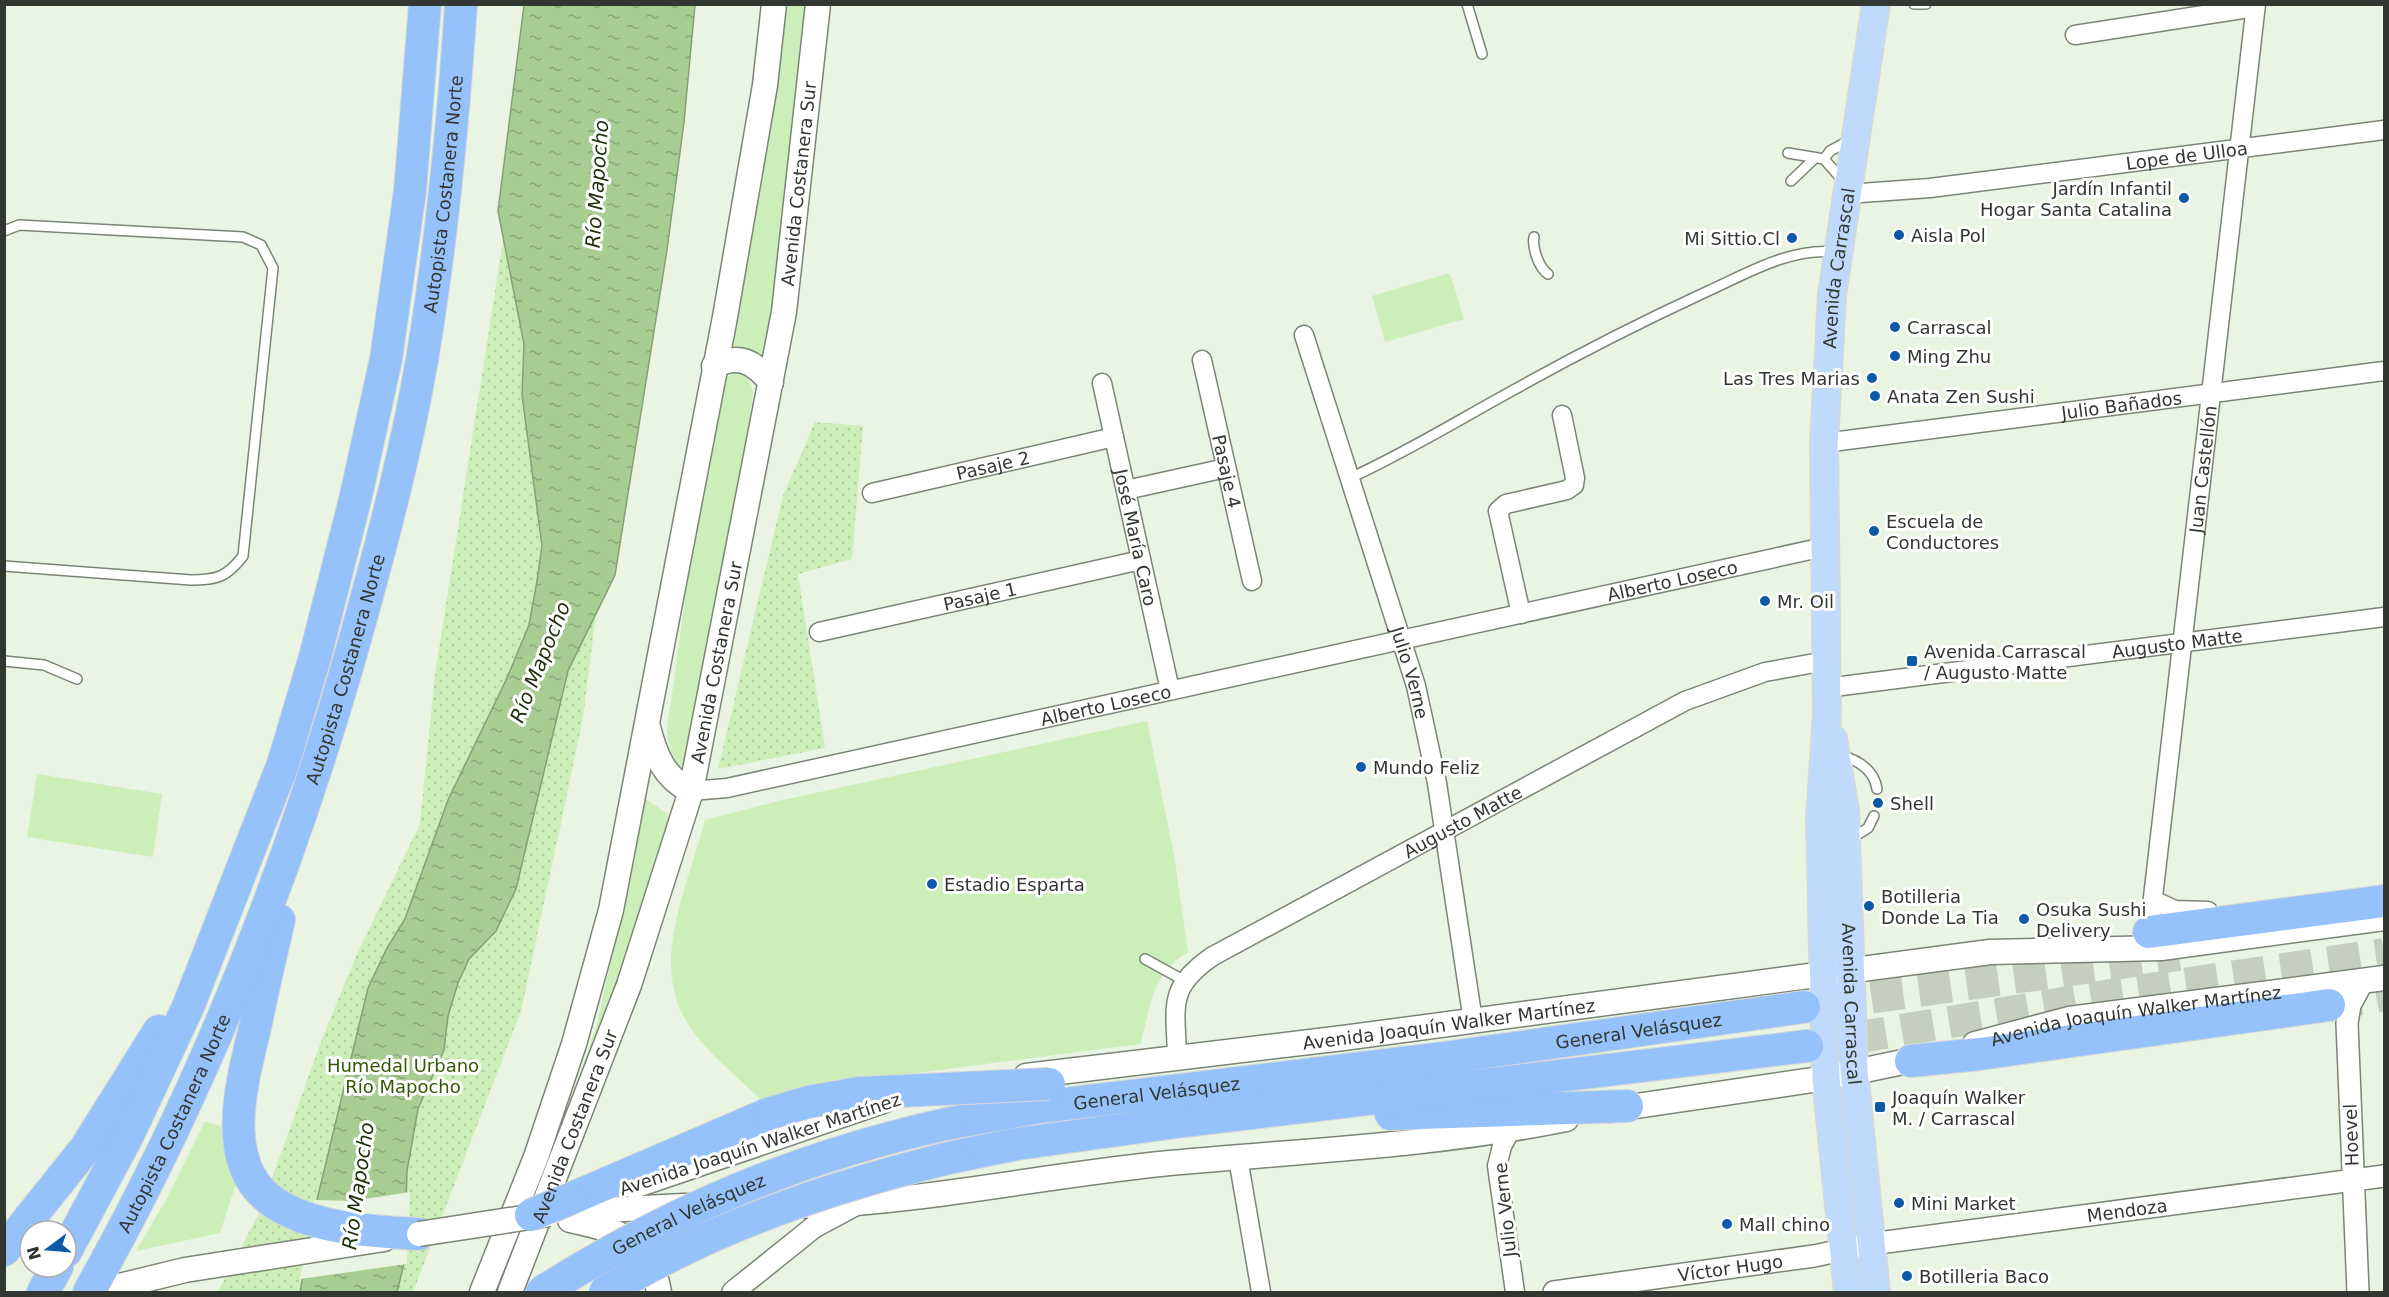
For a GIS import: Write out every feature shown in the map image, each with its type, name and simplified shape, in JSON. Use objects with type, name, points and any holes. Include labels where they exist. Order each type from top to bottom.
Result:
[{"type":"highway","name":"Autopista Costanera Norte","points":[[78,1228],[158,1076],[231,902],[283,764],[315,657],[386,359],[406,225],[425,4]]},
{"type":"highway","name":"Autopista Costanera Norte","points":[[89,1293],[149,1183],[180,1119],[220,1026],[322,756],[372,578],[415,398],[428,322],[450,154],[461,4]]},
{"type":"highway","points":[[303,811],[240,1096],[238,1136],[246,1165],[253,1178],[280,1207],[334,1225],[419,1233]]},
{"type":"highway","points":[[2149,932],[2385,901]]},
{"type":"highway","points":[[4,1250],[67,1174],[100,1127],[189,980],[231,902]]},
{"type":"highway","points":[[1911,1061],[2329,1005]]},
{"type":"highway","name":"General Velásquez","points":[[542,1293],[664,1222],[735,1188],[859,1145],[946,1124],[1051,1106],[1247,1083],[1804,1007]]},
{"type":"highway","name":"General Velásquez","points":[[605,1293],[698,1242],[776,1208],[844,1185],[953,1157],[1038,1141],[1177,1122],[1807,1046]]},
{"type":"highway","points":[[531,1215],[568,1209],[768,1114],[808,1102],[859,1094],[1049,1084],[1247,1083]]},
{"type":"highway","points":[[1177,1122],[1628,1106]]},
{"type":"highway","points":[[43,1293],[51,1279]]},
{"type":"main road","name":"Avenida Costanera Sur","points":[[482,1293],[536,1157],[594,977],[611,910],[765,84],[774,4]]},
{"type":"main road","name":"Avenida Costanera Sur","points":[[510,1293],[629,985],[691,791],[771,382],[790,265],[818,4]]},
{"type":"main road","name":"Avenida Carrascal","points":[[1848,1293],[1826,1078],[1823,973],[1821,819],[1827,715],[1824,443],[1828,347],[1839,252],[1876,4]]},
{"type":"main road","points":[[714,366],[731,359],[746,360],[761,370],[771,382]]},
{"type":"main road","name":"Avenida Carrascal","points":[[1827,715],[1841,779],[1847,842],[1854,1071],[1876,1293]]},
{"type":"main road","points":[[647,722],[659,760],[677,784],[691,791]]},
{"type":"main road","name":"Avenida Joaquín Walker Martínez","points":[[568,1209],[819,1121],[896,1098],[989,1080],[1473,1021],[1990,951],[2161,948],[2385,918]]},
{"type":"main road","points":[[1990,951],[2149,932]]},
{"type":"main road","name":"Avenida Joaquín Walker Martínez","points":[[568,1209],[857,1204],[1103,1171],[1511,1130],[1628,1106],[1826,1078],[1911,1061],[2069,1019],[2374,980]]},
{"type":"main road","points":[[568,1209],[634,1242],[651,1264],[659,1293]]},
{"type":"main road","points":[[95,1293],[185,1270],[531,1215]]},
{"type":"street","points":[[2075,35],[2255,6]]},
{"type":"street","name":"Juan Castellón","points":[[2149,932],[2255,6]]},
{"type":"street","name":"Lope de Ulloa","points":[[1848,187],[1930,188],[2385,130]]},
{"type":"street","name":"Julio Verne","points":[[1304,335],[1402,640],[1427,734],[1445,832],[1473,1021]]},
{"type":"street","name":"Pasaje 4","points":[[1202,360],[1252,581]]},
{"type":"street","name":"Julio Bañados","points":[[1824,443],[2385,371]]},
{"type":"street","name":"José María Caro","points":[[1102,383],[1170,690]]},
{"type":"street","points":[[1521,614],[1498,511],[1506,504],[1567,490],[1574,486],[1575,478],[1562,415]]},
{"type":"street","name":"Pasaje 2","points":[[872,493],[1114,437]]},
{"type":"street","points":[[1126,490],[1226,468]]},
{"type":"street","name":"Alberto Loseco","points":[[691,791],[727,788],[1824,547]]},
{"type":"street","name":"Pasaje 1","points":[[819,632],[1141,560]]},
{"type":"street","name":"Augusto Matte","points":[[1826,688],[2385,617]]},
{"type":"street","name":"Augusto Matte","points":[[1177,1057],[1174,1009],[1177,992],[1185,981],[1213,956],[1685,701],[1765,672],[1826,661]]},
{"type":"street","points":[[2152,900],[2175,910],[2205,911],[2385,886]]},
{"type":"street","name":"Hoevel","points":[[2358,1293],[2347,1023],[2350,1005],[2374,980]]},
{"type":"street","name":"Julio Verne","points":[[1511,1130],[1502,1146],[1497,1166],[1515,1293]]},
{"type":"street","points":[[1238,1158],[1261,1293]]},
{"type":"street","name":"Mendoza","points":[[1870,1244],[2385,1176]]},
{"type":"street","points":[[733,1293],[814,1227],[857,1204]]},
{"type":"street","name":"Víctor Hugo","points":[[1554,1293],[1843,1251],[1870,1244]]},
{"type":"lane","points":[[1467,4],[1482,54]]},
{"type":"lane","points":[[1914,4],[1926,4]]},
{"type":"lane","points":[[1791,181],[1842,143],[1855,138]]},
{"type":"lane","points":[[1788,153],[1819,159],[1848,187]]},
{"type":"lane","points":[[4,231],[19,225],[243,237],[261,245],[273,268],[243,556],[231,572],[211,580],[191,580],[4,566]]},
{"type":"lane","points":[[1534,237],[1533,244],[1543,270],[1548,274]]},
{"type":"lane","points":[[1350,478],[1395,456],[1566,361],[1678,305],[1793,255],[1815,251],[1839,252]]},
{"type":"lane","points":[[4,661],[44,665],[77,679]]},
{"type":"lane","points":[[1836,753],[1860,761],[1876,780],[1877,789]]},
{"type":"lane","points":[[1847,842],[1868,828],[1874,816]]},
{"type":"lane","points":[[1145,959],[1185,981]]},
{"type":"green space","points":[[785,5],[812,5],[768,357],[728,352],[761,179]]},
{"type":"green space","name":"Humedal Urbano Río Mapocho","points":[[523,113],[607,527],[583,718],[521,1011],[413,1292],[218,1292],[261,1209],[322,1039],[357,954],[420,824],[435,675]]},
{"type":"green space","points":[[1450,273],[1464,319],[1385,342],[1372,296]]},
{"type":"green space","points":[[734,373],[747,375],[753,391],[751,414],[703,682],[684,772],[670,747],[668,722],[700,488],[718,383]]},
{"type":"green space","points":[[815,422],[863,426],[852,559],[798,574],[825,748],[718,769],[783,496]]},
{"type":"green space","name":"Estadio Esparta","points":[[1147,721],[1174,855],[1188,952],[1166,970],[1159,981],[1150,1003],[1140,1044],[809,1087],[760,1099],[714,1056],[690,1027],[678,1003],[672,978],[672,951],[675,924],[705,820],[783,800]]},
{"type":"green space","points":[[37,774],[162,794],[153,857],[27,837]]},
{"type":"green space","points":[[644,798],[677,820],[552,1164],[597,1023],[629,881]]},
{"type":"green space","points":[[205,1121],[225,1128],[238,1177],[220,1233],[136,1251],[166,1200]]},
{"type":"water","name":"Humedal Urbano Río Mapocho","points":[[524,5],[695,5],[684,122],[667,250],[615,575],[568,671],[516,889],[496,931],[469,959],[458,983],[448,1016],[444,1050],[418,1109],[407,1171],[404,1264],[397,1292],[300,1292],[317,1200],[368,988],[387,948],[405,919],[448,800],[507,678],[529,625],[537,581],[542,546],[522,395],[524,344],[498,211]]},
{"type":"pier","points":[[410,1192],[407,1264],[300,1279],[314,1200],[352,1201]]},
{"type":"tunnel","points":[[1807,1046],[2117,994],[2384,954]]},
{"type":"tunnel","points":[[1824,1004],[2179,955]]},
{"type":"tunnel","points":[[2329,1005],[2384,995]]},
{"type":"place","name":"Jardín Infantil Hogar Santa Catalina","points":[[2184,198]]},
{"type":"place","name":"Aisla Pol","points":[[1899,235]]},
{"type":"place","name":"Mi Sittio.Cl","points":[[1792,238]]},
{"type":"place","name":"Carrascal","points":[[1895,327]]},
{"type":"place","name":"Ming Zhu","points":[[1895,356]]},
{"type":"place","name":"Las Tres Marias","points":[[1872,378]]},
{"type":"place","name":"Anata Zen Sushi","points":[[1875,396]]},
{"type":"place","name":"Escuela de Conductores","points":[[1874,531]]},
{"type":"place","name":"Mr. Oil","points":[[1765,601]]},
{"type":"place","name":"Avenida Carrascal / Augusto Matte","points":[[1912,661]]},
{"type":"place","name":"Mundo Feliz","points":[[1361,767]]},
{"type":"place","name":"Shell","points":[[1878,803]]},
{"type":"place","name":"Estadio Esparta","points":[[932,884]]},
{"type":"place","name":"Botilleria Donde La Tia","points":[[1869,906]]},
{"type":"place","name":"Osuka Sushi Delivery","points":[[2024,919]]},
{"type":"place","name":"Joaquín Walker M. / Carrascal","points":[[1880,1107]]},
{"type":"place","name":"Mini Market","points":[[1899,1203]]},
{"type":"place","name":"Mall chino","points":[[1727,1224]]},
{"type":"place","name":"Botilleria Baco","points":[[1907,1276]]},
{"type":"water label","name":"Río Mapocho","points":[[597,184]]},
{"type":"water label","name":"Río Mapocho","points":[[540,662]]},
{"type":"water label","name":"Río Mapocho","points":[[358,1186]]}]
